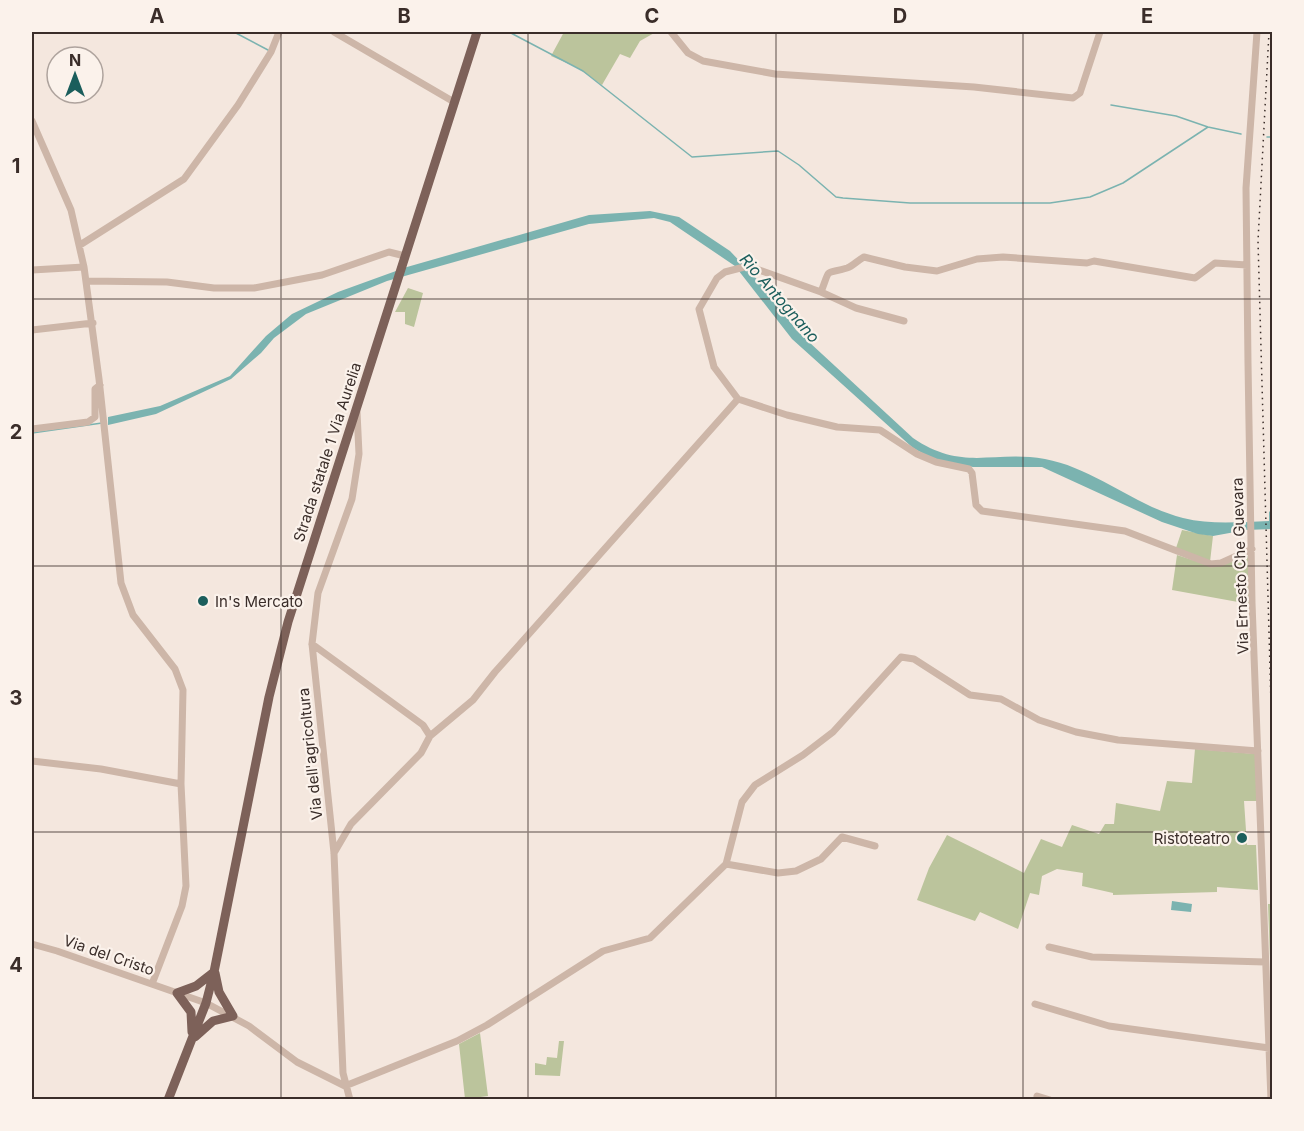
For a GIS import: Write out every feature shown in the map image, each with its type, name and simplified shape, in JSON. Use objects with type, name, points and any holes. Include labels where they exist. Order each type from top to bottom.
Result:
[{"type":"main road","name":"Strada statale 1 Via Aurelia","points":[[191,1041],[206,1003],[214,972],[277,663],[345,437],[357,412],[396,279],[477,32]]},
{"type":"main road","points":[[168,1100],[191,1041],[191,1012],[177,993],[196,986],[214,972],[219,992],[232,1016],[205,1026],[191,1041]]},
{"type":"street","points":[[80,245],[184,179],[243,96],[271,52],[279,32]]},
{"type":"street","points":[[334,32],[454,102]]},
{"type":"street","points":[[671,32],[682,47],[694,57],[775,74],[974,87],[1073,98],[1080,93],[1100,32]]},
{"type":"street","name":"Via Ernesto Che Guevara","points":[[1257,32],[1246,188],[1247,265],[1252,549],[1271,1100]]},
{"type":"street","points":[[32,121],[71,210],[87,281],[121,584],[133,615],[181,680],[181,784],[185,896],[152,984]]},
{"type":"street","points":[[87,281],[167,282],[214,288],[254,288],[322,275],[389,252],[404,257]]},
{"type":"street","points":[[821,292],[829,272],[833,269],[851,267],[864,257],[905,267],[937,271],[978,259],[1004,257],[1087,263],[1094,261],[1195,278],[1215,263],[1247,265]]},
{"type":"street","points":[[904,321],[856,308],[821,292],[748,266],[717,278],[699,309],[714,367],[738,399],[781,414],[837,427],[880,430],[917,454],[936,462],[969,469],[972,472],[976,505],[982,511],[1125,531],[1216,565],[1252,549]]},
{"type":"street","points":[[32,270],[84,267]]},
{"type":"street","points":[[32,330],[93,322]]},
{"type":"street","points":[[32,429],[88,422],[95,417],[96,389],[100,385]]},
{"type":"street","points":[[334,853],[351,824],[421,753],[430,736],[474,700],[495,672],[738,399]]},
{"type":"street","name":"Via dell'agricoltura","points":[[350,1100],[345,1086],[334,853],[312,644],[318,593],[352,499],[359,454],[357,412]]},
{"type":"street","points":[[312,644],[423,725],[430,736]]},
{"type":"street","points":[[345,1086],[457,1041],[603,951],[650,938],[726,864],[746,794],[755,785],[833,732],[901,657],[914,659],[970,695],[995,697],[1039,720],[1076,732],[1118,740],[1258,751]]},
{"type":"street","points":[[32,761],[101,769],[181,784]]},
{"type":"street","points":[[726,864],[788,873],[820,859],[842,837],[875,846]]},
{"type":"street","name":"Via del Cristo","points":[[32,945],[57,951],[206,1003],[232,1016],[297,1062],[345,1086]]},
{"type":"street","points":[[1049,947],[1092,957],[1265,962]]},
{"type":"street","points":[[1035,1004],[1095,1023],[1269,1048]]},
{"type":"street","points":[[1037,1096],[1050,1100]]},
{"type":"green space","points":[[564,32],[656,32],[640,41],[630,58],[620,54],[602,85],[576,67],[551,56]]},
{"type":"green space","points":[[408,288],[423,293],[414,327],[405,324],[405,312],[395,312]]},
{"type":"green space","points":[[1182,530],[1213,536],[1210,562],[1176,548]]},
{"type":"green space","points":[[1177,555],[1211,566],[1248,556],[1249,604],[1172,590]]},
{"type":"green space","points":[[1195,749],[1256,754],[1257,801],[1244,801],[1247,845],[1256,845],[1258,890],[1217,887],[1217,892],[1113,895],[1113,893],[1082,886],[1083,873],[1057,869],[1042,876],[1039,895],[1030,893],[1018,929],[980,912],[975,921],[917,900],[929,868],[947,835],[1024,873],[1041,839],[1062,847],[1072,825],[1099,834],[1105,824],[1114,824],[1116,803],[1160,811],[1167,781],[1192,783]]},
{"type":"green space","points":[[1268,904],[1272,904],[1272,960],[1270,959]]},
{"type":"green space","points":[[480,1033],[488,1096],[465,1099],[459,1044]]},
{"type":"green space","points":[[559,1041],[564,1041],[560,1076],[535,1075],[535,1063],[546,1065],[547,1057],[557,1058]]},
{"type":"water","points":[[650,211],[679,217],[730,251],[768,291],[796,330],[913,438],[931,448],[963,457],[1045,459],[1080,470],[1165,512],[1204,522],[1269,521],[1269,512],[1272,509],[1272,529],[1246,530],[1213,536],[1198,534],[1162,522],[1042,467],[973,467],[937,461],[913,448],[792,339],[735,266],[670,222],[654,218],[589,224],[387,281],[306,314],[274,338],[261,353],[231,379],[156,414],[108,425],[108,417],[160,406],[230,376],[266,336],[292,314],[338,292],[407,267],[589,215]]},
{"type":"water","points":[[1172,901],[1192,904],[1191,912],[1171,910]]},
{"type":"waterway","points":[[234,32],[268,50]]},
{"type":"waterway","points":[[509,32],[583,71],[692,157],[778,151],[799,165],[836,197],[843,198],[910,203],[1050,203],[1090,197],[1123,183],[1208,127]]},
{"type":"waterway","points":[[1111,105],[1176,116],[1208,127],[1241,134]]},
{"type":"waterway","name":"Rio Antognano","points":[[32,433],[102,423]]},
{"type":"railway","points":[[1269,32],[1258,241],[1272,739]]},
{"type":"place","name":"In's Mercato","points":[[203,601]]},
{"type":"place","name":"Ristoteatro","points":[[1242,838]]}]
